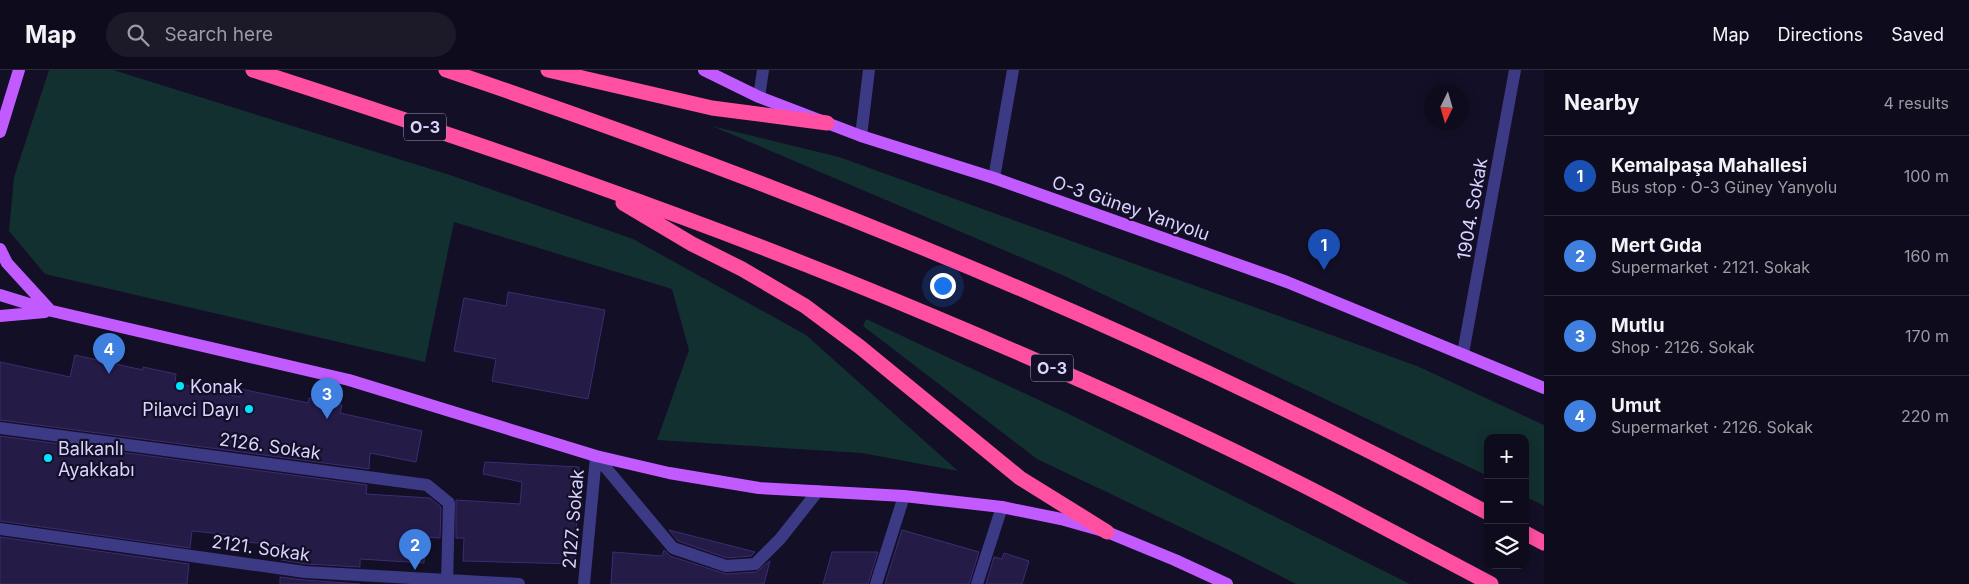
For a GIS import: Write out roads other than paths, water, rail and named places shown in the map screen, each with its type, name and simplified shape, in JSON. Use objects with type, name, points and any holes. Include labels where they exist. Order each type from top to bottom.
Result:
[{"type":"highway","name":"O-3","points":[[253,70],[597,186],[931,315],[1088,384],[1334,501],[1491,584]]},
{"type":"highway","points":[[446,70],[672,149],[948,256],[1080,314],[1229,383],[1336,434],[1484,511]]},
{"type":"highway","points":[[548,70],[712,108],[827,123]]},
{"type":"highway","points":[[597,186],[692,244],[742,269],[805,306],[860,347],[1020,478],[1107,532]]},
{"type":"highway","points":[[1529,535],[1544,543]]},
{"type":"main road","points":[[0,132],[19,70]]},
{"type":"main road","name":"O-3 Güney Yanyolu","points":[[704,70],[759,98],[861,136],[994,178],[1287,282],[1544,388]]},
{"type":"main road","points":[[0,249],[7,263],[52,312]]},
{"type":"main road","points":[[0,295],[52,312],[349,380],[596,456],[669,473],[759,488],[904,496],[1002,507],[1061,519],[1107,532],[1227,584]]},
{"type":"main road","points":[[0,316],[52,312]]},
{"type":"street","points":[[759,98],[763,70]]},
{"type":"street","points":[[861,136],[869,70]]},
{"type":"street","points":[[994,178],[1014,70]]},
{"type":"street","name":"1904. Sokak","points":[[1463,353],[1515,70]]},
{"type":"street","name":"2126. Sokak","points":[[0,428],[427,485],[449,503],[448,582]]},
{"type":"street","points":[[596,456],[673,548],[726,566],[755,564],[780,539],[818,491]]},
{"type":"street","name":"2127. Sokak","points":[[584,584],[596,456]]},
{"type":"street","points":[[876,584],[904,496]]},
{"type":"street","points":[[977,584],[1002,507]]},
{"type":"street","name":"2121. Sokak","points":[[0,529],[305,572],[448,582],[519,584]]},
{"type":"place","name":"Kemalpaşa Mahallesi","points":[[1324,270]]},
{"type":"place","name":"Umut","points":[[109,374]]},
{"type":"place","name":"Konak","points":[[180,386]]},
{"type":"place","name":"Pilavci Dayı","points":[[249,409]]},
{"type":"place","name":"Mutlu","points":[[327,419]]},
{"type":"place","name":"Balkanlı Ayakkabı","points":[[48,458]]},
{"type":"place","name":"Mert Gıda","points":[[415,570]]}]
